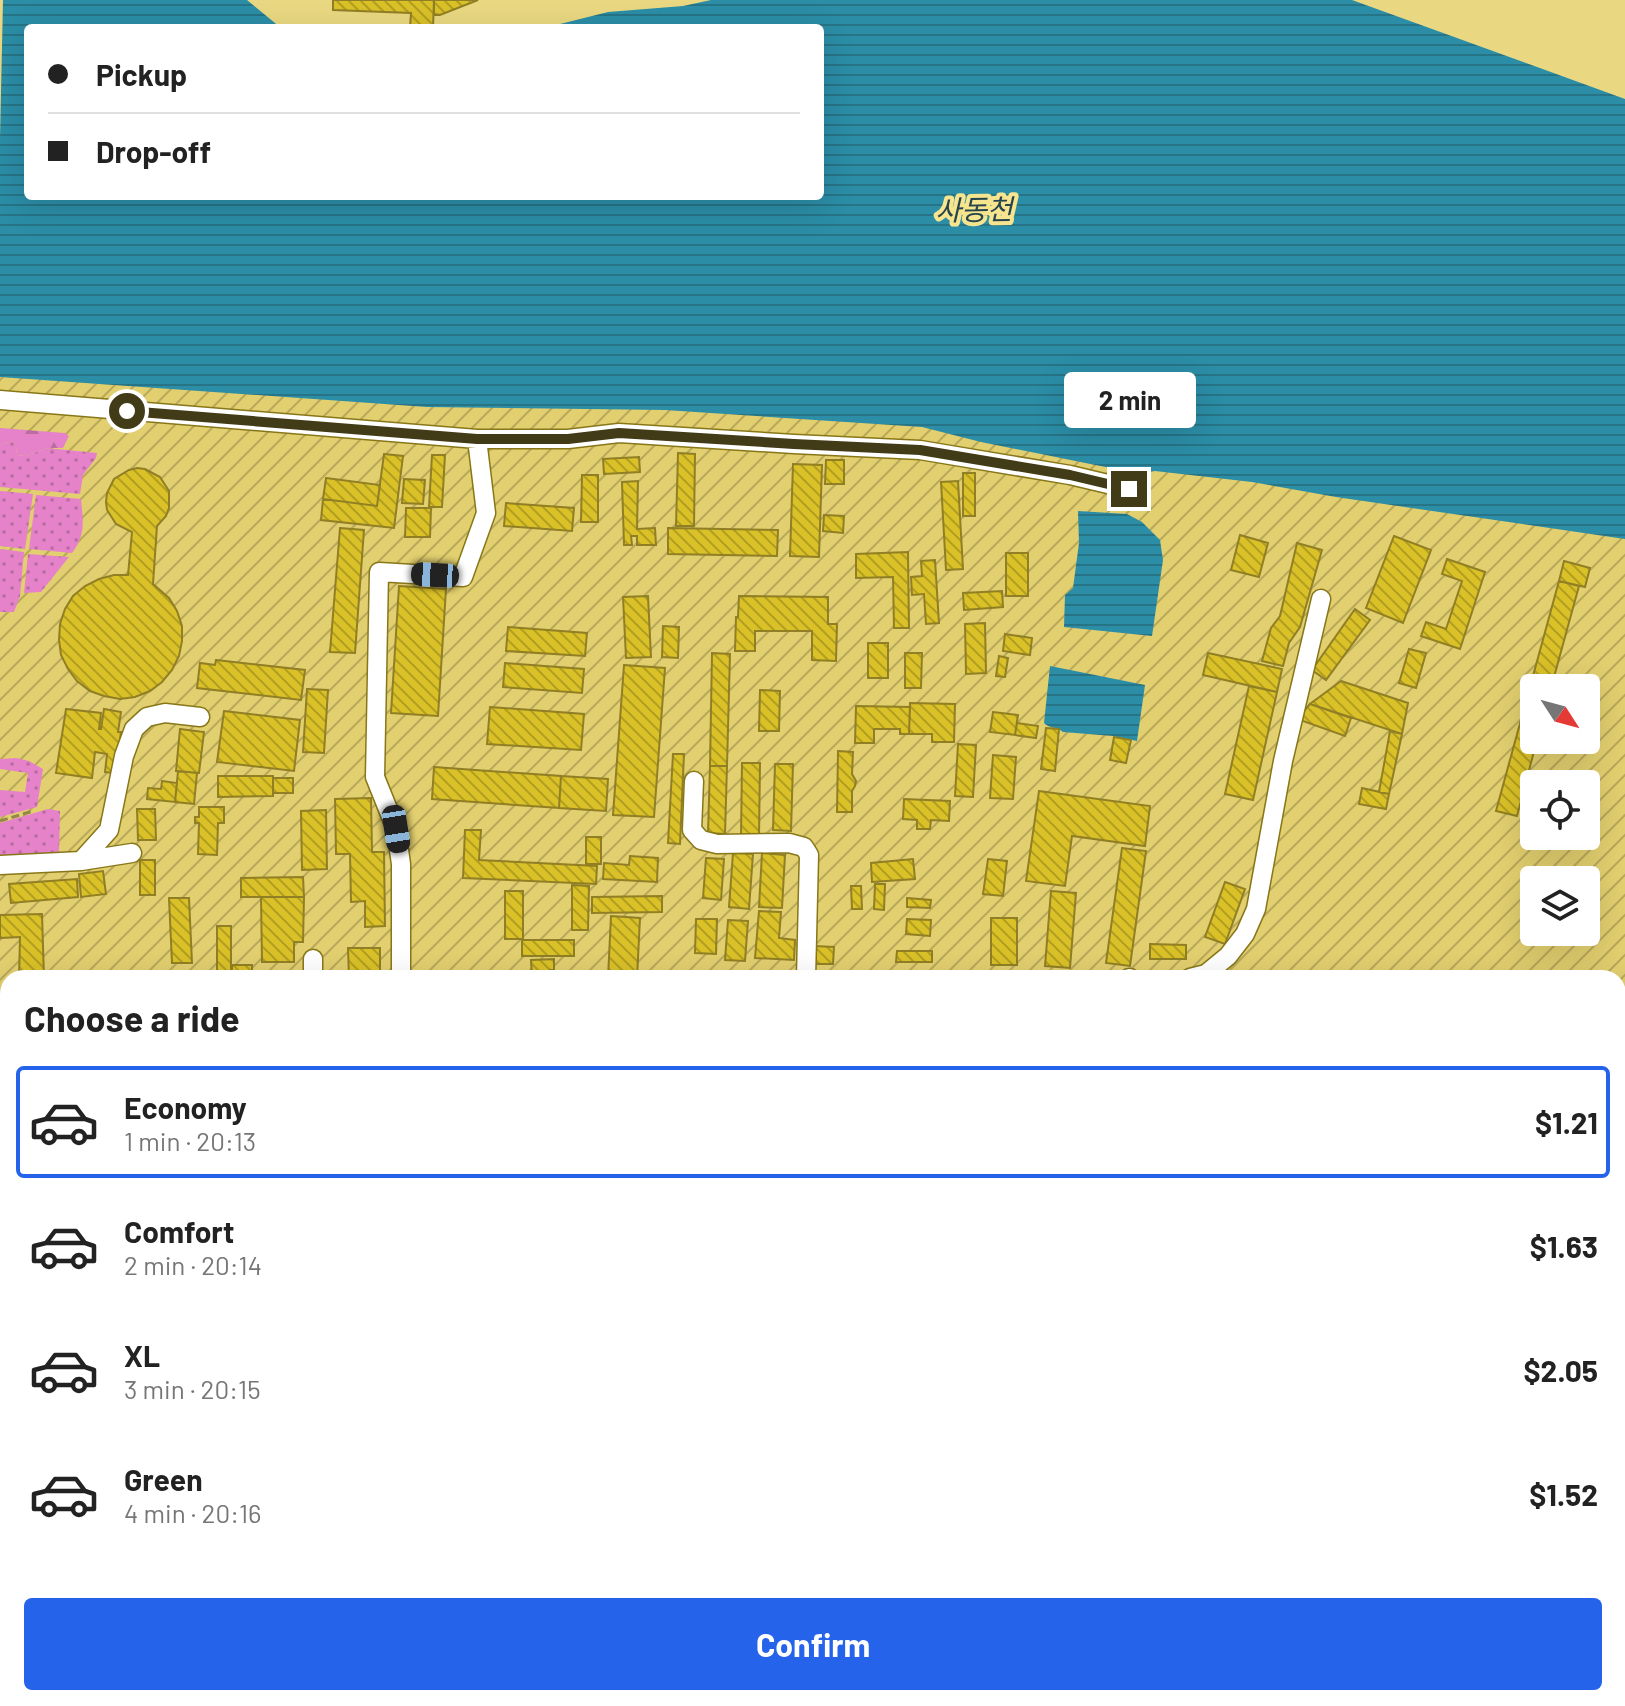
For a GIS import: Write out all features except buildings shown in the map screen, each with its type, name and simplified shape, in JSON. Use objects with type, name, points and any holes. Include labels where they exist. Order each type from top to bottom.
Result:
[{"type":"street","points":[[0,400],[477,439],[568,439],[619,433],[920,450],[1070,475],[1129,489]]},
{"type":"street","points":[[401,970],[401,864],[396,829],[375,777],[379,572],[463,577],[486,513],[477,439]]},
{"type":"street","points":[[1211,970],[1228,956],[1245,934],[1256,909],[1283,761],[1321,599]]},
{"type":"street","points":[[81,861],[109,830],[124,756],[134,729],[147,717],[165,713],[200,717]]},
{"type":"street","points":[[694,781],[692,830],[701,840],[717,844],[789,843],[804,847],[809,855],[806,970]]},
{"type":"street","points":[[0,865],[81,861],[132,853]]},
{"type":"street","points":[[313,959],[313,970]]},
{"type":"path","points":[[0,821],[33,811]]},
{"type":"shaded area","points":[[0,293],[1625,505],[1625,970],[0,970]]},
{"type":"green space","points":[[0,428],[65,433],[69,436],[63,448],[47,448],[26,456],[17,455],[12,441],[0,446]]},
{"type":"green space","points":[[12,441],[17,455],[26,456],[47,448],[97,453],[83,475],[80,494],[0,487],[0,446]]},
{"type":"green space","points":[[0,491],[33,494],[25,549],[0,546]]},
{"type":"green space","points":[[36,495],[81,499],[82,534],[72,553],[29,549]]},
{"type":"green space","points":[[0,549],[24,552],[20,596],[14,612],[0,612]]},
{"type":"green space","points":[[28,554],[69,557],[41,592],[24,593]]},
{"type":"green space","points":[[16,758],[43,769],[37,807],[0,817],[0,790],[25,792],[28,773],[0,769],[0,759]]},
{"type":"green space","points":[[48,809],[60,811],[59,854],[0,858],[0,823]]},
{"type":"water","name":"사동천","points":[[3,0],[247,0],[276,24],[24,24],[24,200],[824,200],[824,24],[560,24],[608,12],[683,6],[711,0],[1352,0],[1625,99],[1625,539],[1252,482],[1155,471],[1140,474],[922,427],[665,410],[427,407],[0,377]]},
{"type":"water","points":[[1078,511],[1127,514],[1142,522],[1160,540],[1163,560],[1152,636],[1064,627],[1065,595],[1073,588],[1079,543]]},
{"type":"water","points":[[1050,666],[1145,685],[1137,741],[1063,732],[1046,725]]},
{"type":"route","points":[[127,411],[477,439],[568,439],[619,433],[920,450],[1070,475],[1129,489]]}]
